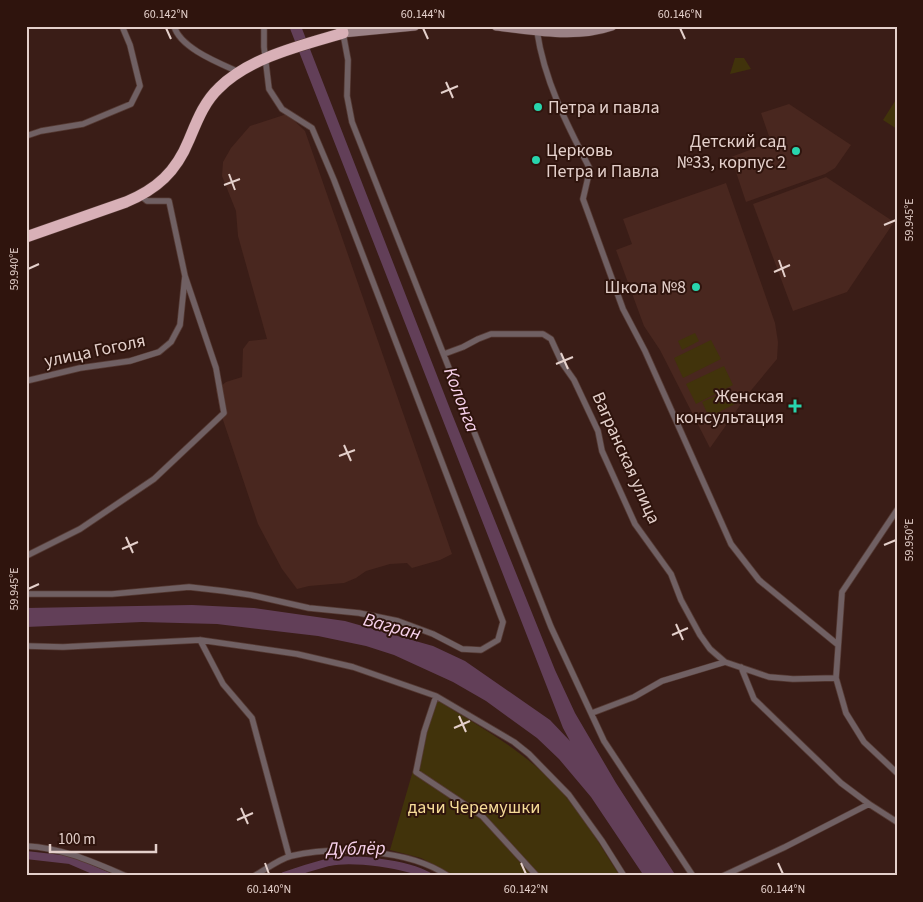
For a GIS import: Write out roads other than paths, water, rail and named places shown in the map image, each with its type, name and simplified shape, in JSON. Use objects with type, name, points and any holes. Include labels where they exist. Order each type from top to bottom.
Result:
[{"type":"highway","points":[[27,233],[104,211],[141,196],[168,176],[180,159],[205,105],[218,88],[239,72],[265,59],[313,42],[342,29]]},
{"type":"main road","points":[[342,29],[415,26]]},
{"type":"main road","points":[[496,26],[537,31],[584,32],[612,26]]},
{"type":"street","points":[[26,136],[41,131],[83,124],[131,104],[140,86],[130,45],[122,26]]},
{"type":"street","points":[[169,26],[197,51],[239,72]]},
{"type":"street","points":[[174,26],[176,34]]},
{"type":"street","points":[[26,594],[112,594],[190,587],[251,595],[309,608],[359,613],[398,622],[433,634],[462,649],[481,650],[498,640],[503,622],[334,180],[312,128],[282,109],[269,89],[265,59],[264,26]]},
{"type":"street","points":[[342,29],[348,60],[346,96],[352,122],[551,627],[604,741],[693,876]]},
{"type":"street","points":[[537,31],[543,62],[563,117],[590,169],[583,198],[624,309],[645,351],[731,544],[759,580],[837,644]]},
{"type":"street","name":"улица Гоголя","points":[[26,381],[80,368],[130,361],[159,352],[171,342],[180,325],[185,276],[168,201],[147,202],[141,196]]},
{"type":"street","points":[[26,556],[80,529],[154,479],[224,413],[216,368],[185,276]]},
{"type":"street","name":"Вагранская улица","points":[[444,354],[491,334],[543,334],[551,339],[562,363],[574,380],[598,431],[602,451],[635,524],[671,574],[681,600],[700,636],[710,649],[725,662]]},
{"type":"street","points":[[897,510],[842,592],[836,678],[846,712],[864,742],[897,773]]},
{"type":"street","points":[[200,640],[223,684],[252,718],[289,856]]},
{"type":"street","points":[[26,646],[63,647],[200,640],[297,654],[371,673],[436,696],[514,742],[529,754],[569,795],[624,876]]},
{"type":"street","points":[[592,714],[634,697],[662,682],[725,662],[768,677],[793,679],[836,678]]},
{"type":"street","points":[[741,668],[754,699],[841,783],[897,822]]},
{"type":"street","points":[[436,696],[424,732],[416,772],[482,816],[537,876]]},
{"type":"street","points":[[723,876],[869,804]]},
{"type":"street","points":[[26,846],[74,854],[126,876]]},
{"type":"street","points":[[254,876],[289,856],[338,851],[387,853],[421,862],[448,876]]},
{"type":"waterway","name":"Дублёр","points":[[26,855],[70,860],[107,876]]},
{"type":"waterway","name":"Дублёр","points":[[284,876],[329,862],[352,860],[394,865],[428,876]]},
{"type":"place","name":"Петра и павла","points":[[538,107]]},
{"type":"place","name":"Детский сад №33, корпус 2","points":[[796,151]]},
{"type":"place","name":"Церковь Петра и Павла","points":[[536,160]]},
{"type":"place","name":"Школа №8","points":[[696,287]]},
{"type":"place","name":"Женская консультация","points":[[795,406]]},
{"type":"water label","name":"Колонга","points":[[461,400]]},
{"type":"water label","name":"Вагран","points":[[392,627]]},
{"type":"park label","name":"дачи Черемушки","points":[[474,807]]}]
